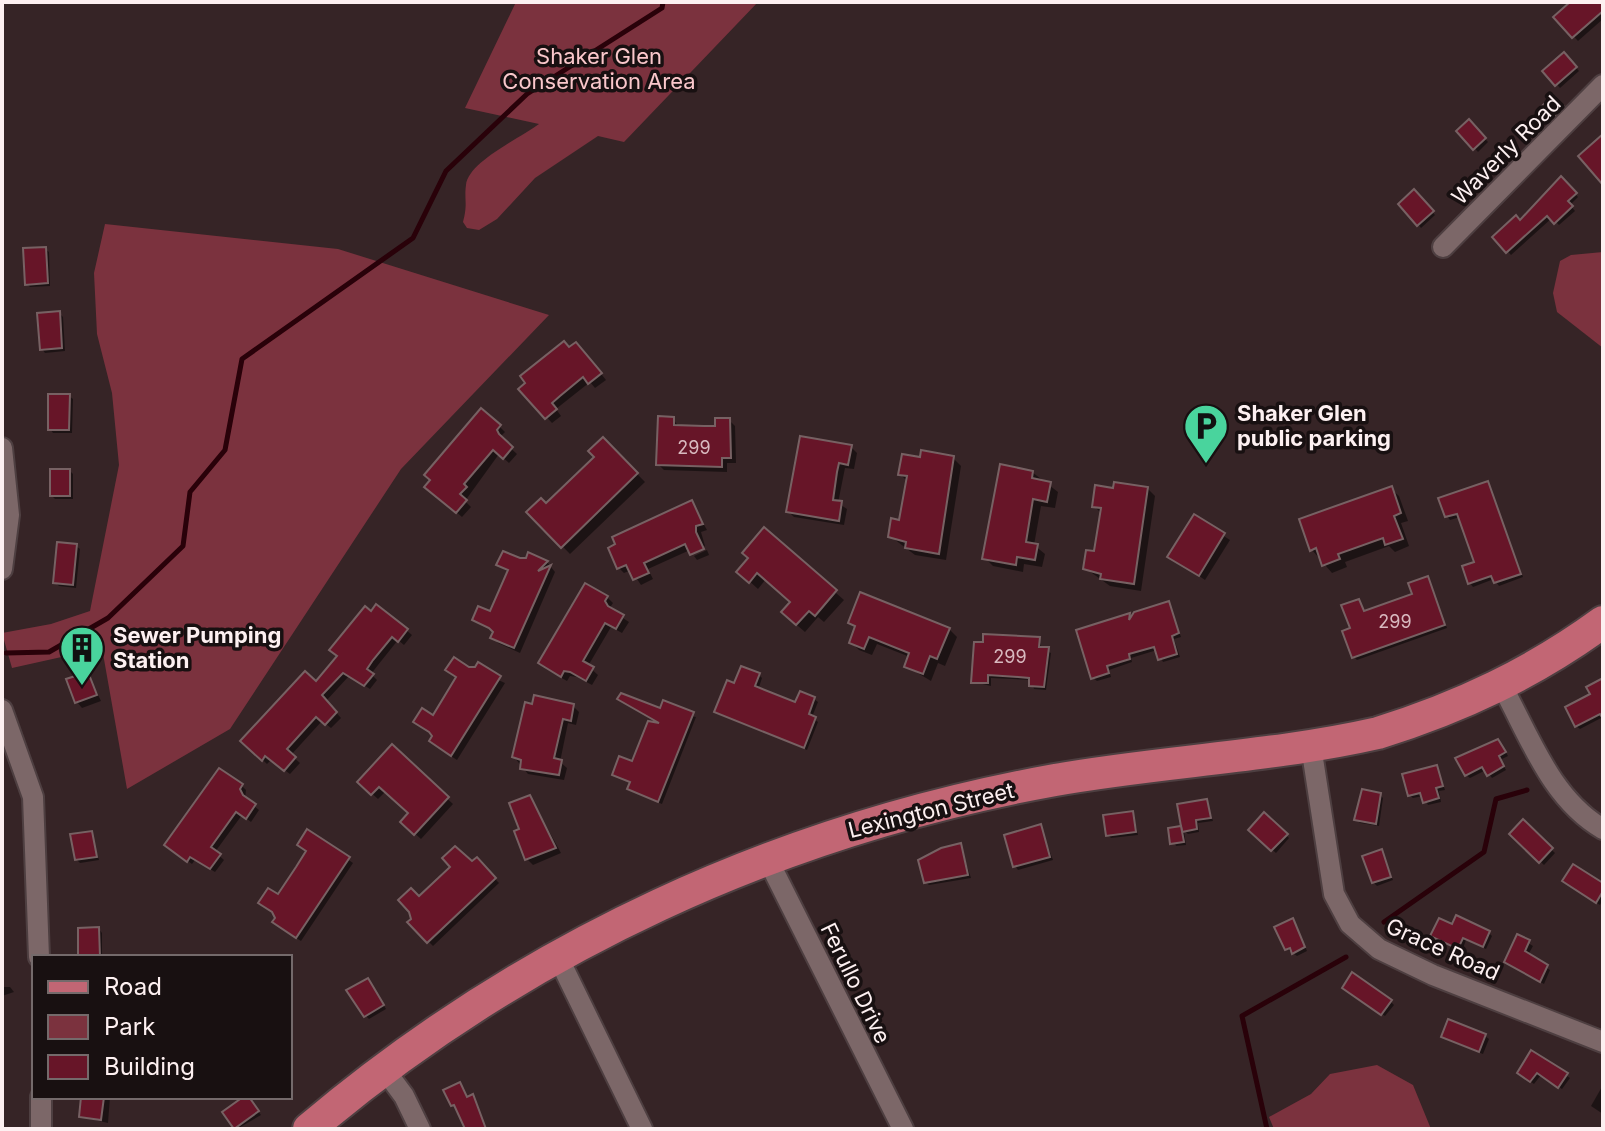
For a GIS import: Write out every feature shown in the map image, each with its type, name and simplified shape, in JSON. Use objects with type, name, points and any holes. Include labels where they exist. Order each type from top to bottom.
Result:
[{"type":"main road","name":"Lexington Street","points":[[309,1129],[452,1019],[557,955],[641,911],[767,858],[884,819],[995,792],[1072,778],[1311,746],[1393,728],[1502,686],[1569,647],[1603,622]]},
{"type":"street","name":"Waverly Road","points":[[1443,247],[1603,85]]},
{"type":"street","points":[[2,448],[9,529],[2,569]]},
{"type":"street","points":[[1502,686],[1559,790],[1579,813],[1603,829]]},
{"type":"street","points":[[2,710],[28,778],[34,806],[39,955]]},
{"type":"street","name":"Grace Road","points":[[1311,746],[1334,894],[1344,915],[1362,937],[1433,975],[1603,1042]]},
{"type":"street","name":"Ferullo Drive","points":[[767,858],[903,1129]]},
{"type":"street","points":[[557,955],[642,1129]]},
{"type":"street","points":[[384,1069],[404,1096],[420,1129]]},
{"type":"street","points":[[41,1099],[41,1129]]},
{"type":"green space","name":"Shaker Glen Conservation Area","points":[[516,2],[758,2],[624,142],[598,136],[535,178],[497,219],[479,230],[467,228],[463,222],[469,176],[485,159],[539,124],[465,108]]},
{"type":"green space","points":[[105,224],[338,249],[549,315],[401,469],[230,729],[127,789],[102,648],[12,668],[2,633],[51,624],[90,611],[119,465],[112,393],[97,334],[94,273]]},
{"type":"green space","points":[[1603,252],[1603,348],[1557,312],[1553,293],[1560,261],[1571,255]]},
{"type":"green space","points":[[1377,1065],[1413,1085],[1431,1129],[1274,1129],[1269,1117],[1311,1094],[1330,1074]]},
{"type":"building","points":[[1570,2],[1603,2],[1603,11],[1572,38],[1553,17]]},
{"type":"building","points":[[1564,52],[1577,67],[1555,86],[1542,71]]},
{"type":"building","points":[[1553,95],[1564,106],[1553,117],[1542,106]]},
{"type":"building","points":[[1469,119],[1486,138],[1473,150],[1456,131]]},
{"type":"building","points":[[1603,134],[1603,185],[1578,156]]},
{"type":"building","points":[[1561,176],[1577,193],[1568,201],[1573,206],[1554,224],[1547,216],[1506,253],[1492,237],[1516,215],[1520,220]]},
{"type":"building","points":[[1414,189],[1434,211],[1417,226],[1398,204]]},
{"type":"building","points":[[46,247],[48,283],[25,285],[23,248]]},
{"type":"building","points":[[60,311],[62,348],[40,350],[37,313]]},
{"type":"building","points":[[564,341],[569,347],[576,342],[602,373],[588,384],[583,377],[552,403],[557,409],[545,419],[518,389],[525,383],[520,376]]},
{"type":"building","points":[[48,394],[70,394],[69,430],[48,430]]},
{"type":"building","points":[[481,408],[501,425],[497,430],[499,434],[513,447],[503,459],[493,450],[464,484],[467,487],[460,494],[467,500],[456,513],[424,487],[430,480],[424,475]]},
{"type":"building","points":[[658,416],[674,417],[674,425],[704,426],[715,426],[715,418],[730,418],[731,458],[722,458],[722,467],[656,465]]},
{"type":"building","points":[[800,436],[852,445],[848,465],[839,463],[837,472],[833,500],[842,501],[839,521],[786,512]]},
{"type":"building","points":[[603,437],[638,473],[561,548],[526,512],[541,498],[546,503],[594,457],[588,451]]},
{"type":"building","points":[[921,450],[954,456],[939,554],[905,548],[906,542],[888,537],[891,518],[899,520],[907,476],[898,475],[902,454],[920,457]]},
{"type":"building","points":[[1000,464],[1033,471],[1032,478],[1051,482],[1047,502],[1033,499],[1026,542],[1038,544],[1035,560],[1017,557],[1016,565],[982,559]]},
{"type":"building","points":[[50,469],[70,469],[70,496],[50,496]]},
{"type":"building","points":[[1488,481],[1521,574],[1494,583],[1491,576],[1468,584],[1462,566],[1474,562],[1457,514],[1445,517],[1438,498]]},
{"type":"building","points":[[1114,482],[1148,487],[1134,584],[1100,579],[1101,574],[1083,569],[1086,550],[1094,551],[1101,508],[1092,507],[1095,485],[1113,488]]},
{"type":"building","points":[[1392,486],[1401,513],[1394,516],[1403,539],[1385,545],[1383,538],[1338,554],[1340,559],[1322,566],[1316,548],[1310,551],[1299,519]]},
{"type":"building","points":[[692,500],[703,524],[696,526],[696,532],[704,549],[690,555],[685,544],[644,563],[649,573],[633,580],[626,565],[617,569],[608,548],[615,544],[612,537]]},
{"type":"building","points":[[1194,514],[1225,533],[1199,576],[1167,557]]},
{"type":"building","points":[[764,527],[837,590],[815,616],[809,611],[796,625],[781,612],[790,602],[757,573],[749,583],[736,572],[748,558],[742,553]]},
{"type":"building","points":[[57,542],[77,544],[73,585],[53,583]]},
{"type":"building","points":[[503,551],[520,558],[526,558],[528,552],[548,561],[538,571],[551,565],[514,648],[490,638],[493,632],[489,628],[472,620],[478,606],[490,611],[508,570],[496,565]]},
{"type":"building","points":[[1428,576],[1445,625],[1352,658],[1342,631],[1350,628],[1341,605],[1359,599],[1364,611],[1412,594],[1408,583]]},
{"type":"building","points":[[585,583],[608,596],[605,601],[608,606],[624,615],[616,629],[605,623],[583,661],[594,667],[586,681],[564,671],[561,677],[538,663]]},
{"type":"building","points":[[860,592],[950,628],[937,659],[930,656],[923,674],[904,667],[909,653],[869,637],[864,649],[849,643],[855,626],[848,623]]},
{"type":"building","points":[[1169,601],[1179,633],[1172,636],[1177,654],[1158,660],[1154,647],[1129,654],[1130,659],[1107,666],[1109,673],[1091,679],[1076,630],[1130,613],[1129,620],[1134,612]]},
{"type":"building","points":[[376,604],[408,629],[398,642],[392,637],[373,660],[367,669],[374,674],[364,686],[343,673],[322,695],[337,712],[325,725],[316,717],[287,749],[296,757],[284,771],[265,756],[262,761],[240,741],[305,671],[316,681],[337,656],[329,650],[365,606],[371,611]]},
{"type":"building","points":[[983,634],[1040,637],[1039,647],[1049,647],[1044,687],[1029,686],[1029,678],[988,675],[988,683],[971,683],[974,642],[983,642]]},
{"type":"building","points":[[454,657],[469,667],[475,667],[478,662],[501,676],[451,756],[429,741],[432,736],[429,732],[413,722],[422,708],[433,715],[456,677],[445,670]]},
{"type":"building","points":[[741,666],[760,673],[755,686],[795,702],[800,691],[815,697],[809,714],[816,717],[804,748],[714,712],[727,680],[734,683]]},
{"type":"building","name":"Sewer Pumping Station","points":[[88,672],[97,695],[75,703],[66,679]]},
{"type":"building","points":[[1603,678],[1603,719],[1600,714],[1575,727],[1565,707],[1590,694],[1586,687]]},
{"type":"building","points":[[621,693],[660,708],[663,700],[694,712],[658,802],[627,789],[630,782],[612,775],[619,756],[632,761],[648,721],[659,723],[617,699]]},
{"type":"building","points":[[534,695],[574,704],[571,721],[563,719],[554,758],[562,760],[559,775],[520,769],[521,760],[512,757],[525,702],[532,704]]},
{"type":"building","points":[[1498,739],[1506,752],[1499,756],[1504,766],[1487,776],[1482,767],[1465,776],[1455,758]]},
{"type":"building","points":[[392,744],[449,797],[414,835],[400,822],[408,813],[379,787],[371,795],[357,782]]},
{"type":"building","points":[[1437,765],[1443,786],[1436,788],[1439,798],[1423,803],[1420,793],[1408,796],[1402,774]]},
{"type":"building","points":[[219,768],[243,784],[240,789],[243,795],[256,804],[246,819],[236,812],[211,847],[221,854],[210,869],[190,857],[187,862],[164,845]]},
{"type":"building","points":[[1362,789],[1381,793],[1376,824],[1354,820]]},
{"type":"building","points":[[530,795],[556,848],[525,860],[514,831],[519,829],[509,803]]},
{"type":"building","points":[[1207,799],[1211,818],[1196,820],[1197,829],[1182,832],[1177,804]]},
{"type":"building","points":[[1133,811],[1136,832],[1106,836],[1103,815]]},
{"type":"building","points":[[1264,812],[1288,834],[1271,851],[1248,830]]},
{"type":"building","points":[[1523,819],[1553,848],[1539,863],[1509,834]]},
{"type":"building","points":[[1041,824],[1050,857],[1013,867],[1004,835]]},
{"type":"building","points":[[1181,826],[1184,842],[1170,844],[1168,828]]},
{"type":"building","points":[[307,829],[350,857],[296,938],[272,922],[275,918],[272,912],[258,903],[268,888],[278,894],[296,867],[306,851],[297,845]]},
{"type":"building","points":[[92,831],[97,857],[75,860],[70,834]]},
{"type":"building","points":[[961,843],[968,875],[924,883],[918,860],[941,848]]},
{"type":"building","points":[[455,846],[472,861],[477,857],[496,878],[427,943],[407,922],[411,919],[409,912],[398,900],[411,888],[419,896],[450,867],[442,858]]},
{"type":"building","points":[[1382,849],[1391,877],[1372,883],[1362,856]]},
{"type":"building","points":[[1573,864],[1603,883],[1603,891],[1596,903],[1562,881]]},
{"type":"building","points":[[1456,915],[1490,931],[1483,947],[1463,938],[1458,949],[1430,936],[1439,918],[1452,924]]},
{"type":"building","points":[[1293,918],[1305,947],[1292,954],[1290,948],[1285,950],[1274,927]]},
{"type":"building","points":[[99,927],[100,955],[78,955],[78,928]]},
{"type":"building","points":[[1517,934],[1530,940],[1525,951],[1548,965],[1540,982],[1504,962]]},
{"type":"building","points":[[1352,972],[1392,1000],[1381,1015],[1342,988]]},
{"type":"building","points":[[368,978],[384,1005],[364,1017],[346,990]]},
{"type":"building","points":[[1448,1019],[1486,1034],[1479,1052],[1441,1037]]},
{"type":"building","points":[[1531,1050],[1568,1073],[1558,1088],[1537,1073],[1530,1082],[1517,1073]]},
{"type":"building","points":[[460,1082],[467,1097],[473,1094],[486,1129],[465,1129],[454,1105],[451,1106],[443,1090]]},
{"type":"building","points":[[81,1099],[104,1099],[101,1120],[79,1117]]},
{"type":"building","points":[[240,1099],[250,1099],[259,1111],[234,1129],[222,1112]]},
{"type":"waterway","points":[[6,653],[49,652],[108,618],[183,546],[190,492],[225,450],[242,359],[413,238],[446,171],[527,94],[662,8],[663,2]]},
{"type":"waterway","points":[[1384,922],[1484,852],[1496,799],[1527,790]]},
{"type":"waterway","points":[[1267,1129],[1242,1016],[1346,957]]},
{"type":"place","name":"Shaker Glen public parking","points":[[1206,465]]},
{"type":"place","name":"Sewer Pumping Station","points":[[82,687]]}]
